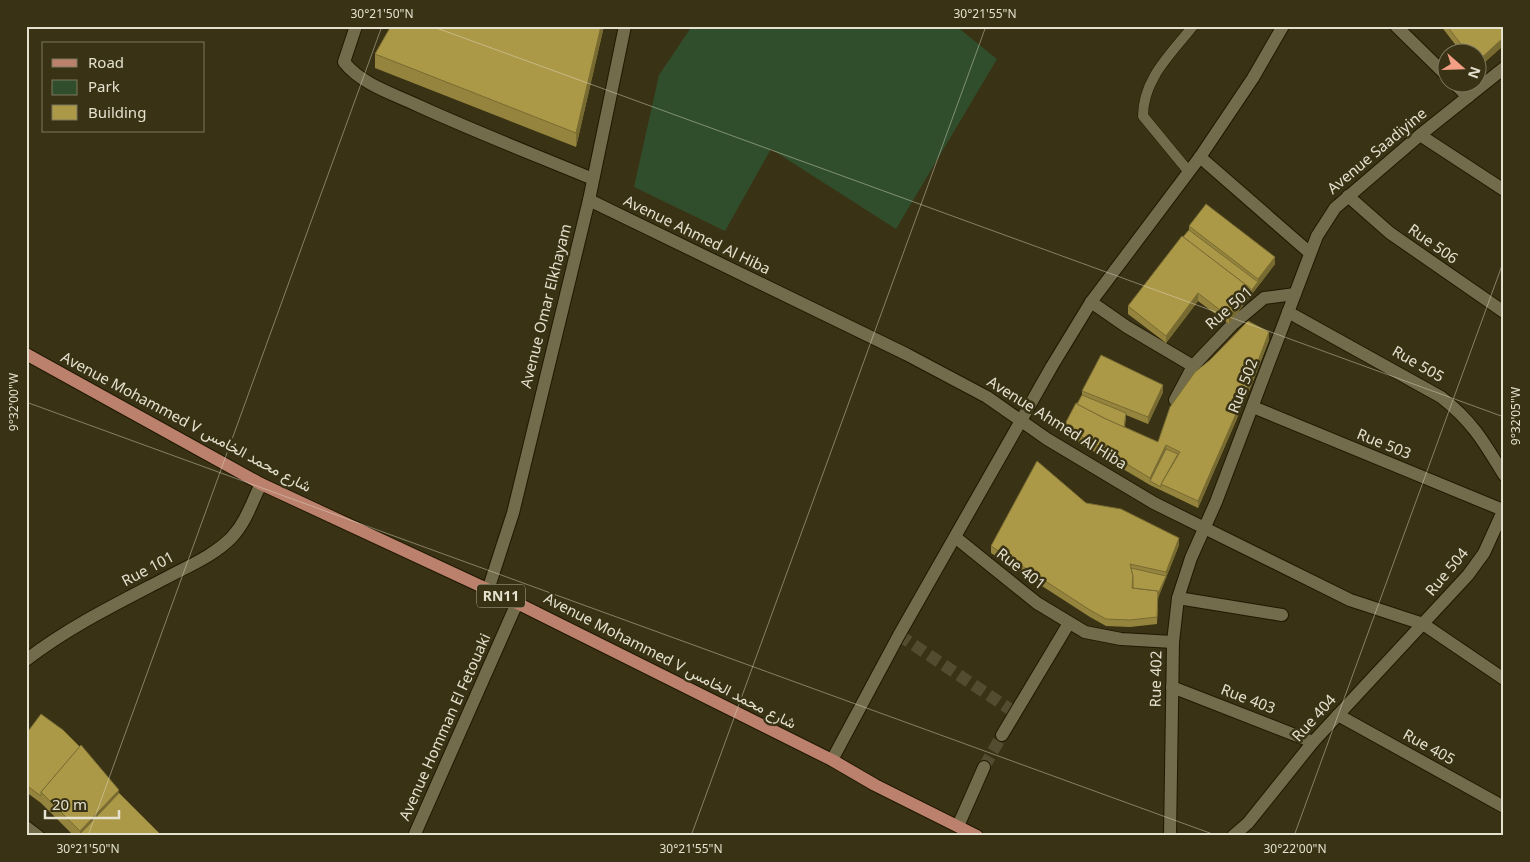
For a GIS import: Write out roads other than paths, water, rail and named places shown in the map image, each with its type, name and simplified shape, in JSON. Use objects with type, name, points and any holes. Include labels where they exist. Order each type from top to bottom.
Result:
[{"type":"main road","name":"Avenue Mohammed V شارع محمد الخامس","points":[[26,354],[261,484],[517,603],[832,760],[875,785],[977,836]]},
{"type":"street","points":[[356,26],[344,62],[351,70],[368,82],[474,131],[593,179]]},
{"type":"street","name":"Avenue Omar Elkhayam","points":[[488,590],[513,513],[589,200],[625,26]]},
{"type":"street","points":[[832,760],[1020,419],[1091,302],[1200,157],[1253,78],[1283,26]]},
{"type":"street","points":[[1396,26],[1438,67]]},
{"type":"street","name":"Avenue Saadiyine","points":[[1310,253],[1325,221],[1348,196],[1504,68]]},
{"type":"street","points":[[1463,92],[1468,97]]},
{"type":"street","points":[[1420,135],[1504,190]]},
{"type":"street","points":[[1200,157],[1310,253]]},
{"type":"street","name":"Rue 506","points":[[1348,196],[1390,233],[1504,312]]},
{"type":"street","name":"Avenue Ahmed Al Hiba","points":[[589,200],[906,354],[987,397],[1047,439],[1154,503],[1350,600],[1411,618],[1504,679]]},
{"type":"street","name":"Rue 502","points":[[1204,528],[1216,502],[1310,253]]},
{"type":"street","name":"Rue 501","points":[[1175,400],[1194,366],[1218,338],[1264,298],[1295,294]]},
{"type":"street","points":[[1091,302],[1127,327],[1194,366]]},
{"type":"street","name":"Rue 505","points":[[1288,312],[1441,397],[1464,415],[1482,437],[1504,476]]},
{"type":"street","name":"Rue 503","points":[[1252,407],[1503,510]]},
{"type":"street","name":"Rue 101","points":[[26,660],[53,639],[93,615],[212,553],[231,538],[243,523],[261,484]]},
{"type":"street","name":"Rue 504","points":[[1422,624],[1468,576],[1484,553],[1503,510]]},
{"type":"street","name":"Rue 402","points":[[1170,836],[1173,642],[1178,598],[1191,558],[1204,528]]},
{"type":"street","name":"Rue 401","points":[[955,537],[1037,603],[1085,632],[1102,636],[1173,642]]},
{"type":"street","points":[[1178,598],[1282,615]]},
{"type":"street","name":"Avenue Homman El Fetouaki","points":[[414,836],[517,603]]},
{"type":"street","points":[[1002,735],[1068,623]]},
{"type":"street","name":"Rue 404","points":[[1234,836],[1248,823],[1313,742],[1422,624]]},
{"type":"street","name":"Rue 403","points":[[1172,687],[1313,742]]},
{"type":"street","name":"Rue 405","points":[[1338,715],[1504,807]]},
{"type":"street","points":[[958,826],[984,767]]},
{"type":"street","points":[[26,827],[38,836]]},
{"type":"lane","points":[[1189,172],[1143,116],[1143,102],[1152,78],[1193,26]]},
{"type":"tunnel","points":[[899,635],[1014,712]]},
{"type":"tunnel","points":[[984,767],[1002,735]]}]
